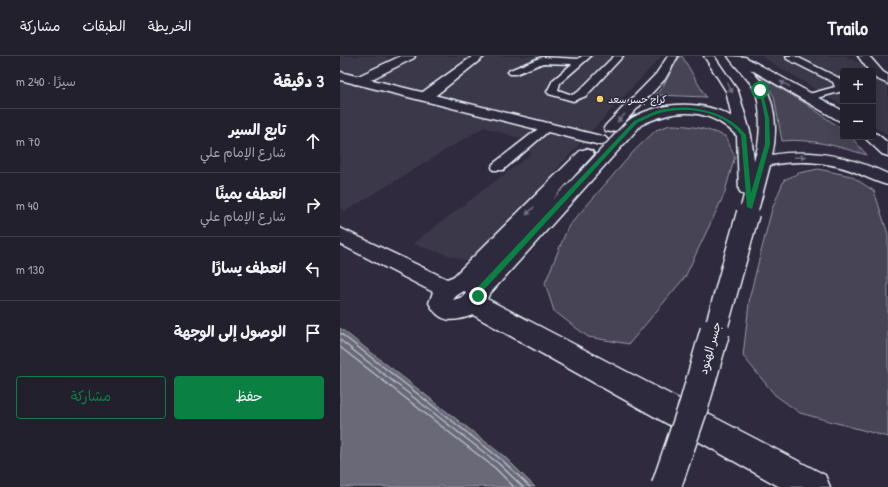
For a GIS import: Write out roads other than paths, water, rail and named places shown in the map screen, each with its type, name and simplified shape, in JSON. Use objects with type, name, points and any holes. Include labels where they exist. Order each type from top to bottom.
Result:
[{"type":"main road","points":[[358,81],[410,56]]},
{"type":"main road","points":[[425,97],[480,56]]},
{"type":"main road","points":[[465,291],[600,140],[661,76],[673,56]]},
{"type":"main road","points":[[709,56],[732,91],[744,135],[750,207]]},
{"type":"main road","points":[[735,56],[840,115]]},
{"type":"main road","name":"جسر الهنود","points":[[666,487],[694,405],[767,144],[767,118],[760,90],[735,56]]},
{"type":"main road","points":[[863,56],[879,75],[888,80]]},
{"type":"main road","points":[[340,76],[600,140]]},
{"type":"main road","points":[[465,291],[636,122],[642,118],[666,110],[697,110],[721,116],[734,125],[744,135]]},
{"type":"main road","points":[[875,140],[888,151]]},
{"type":"main road","points":[[762,162],[784,157],[809,157],[844,163],[866,169],[888,180]]},
{"type":"main road","points":[[340,235],[465,291],[813,487]]},
{"type":"lane","points":[[584,59],[556,82],[552,92],[573,98],[582,94],[619,56]]},
{"type":"lane","points":[[790,57],[836,80],[840,85],[840,89],[810,97]]},
{"type":"lane","points":[[513,72],[542,60],[584,59]]},
{"type":"lane","points":[[498,167],[547,127]]},
{"type":"water","points":[[340,328],[505,457],[535,487],[340,487]]},
{"type":"place","name":"كراج جسر سعد","points":[[600,99]]}]
